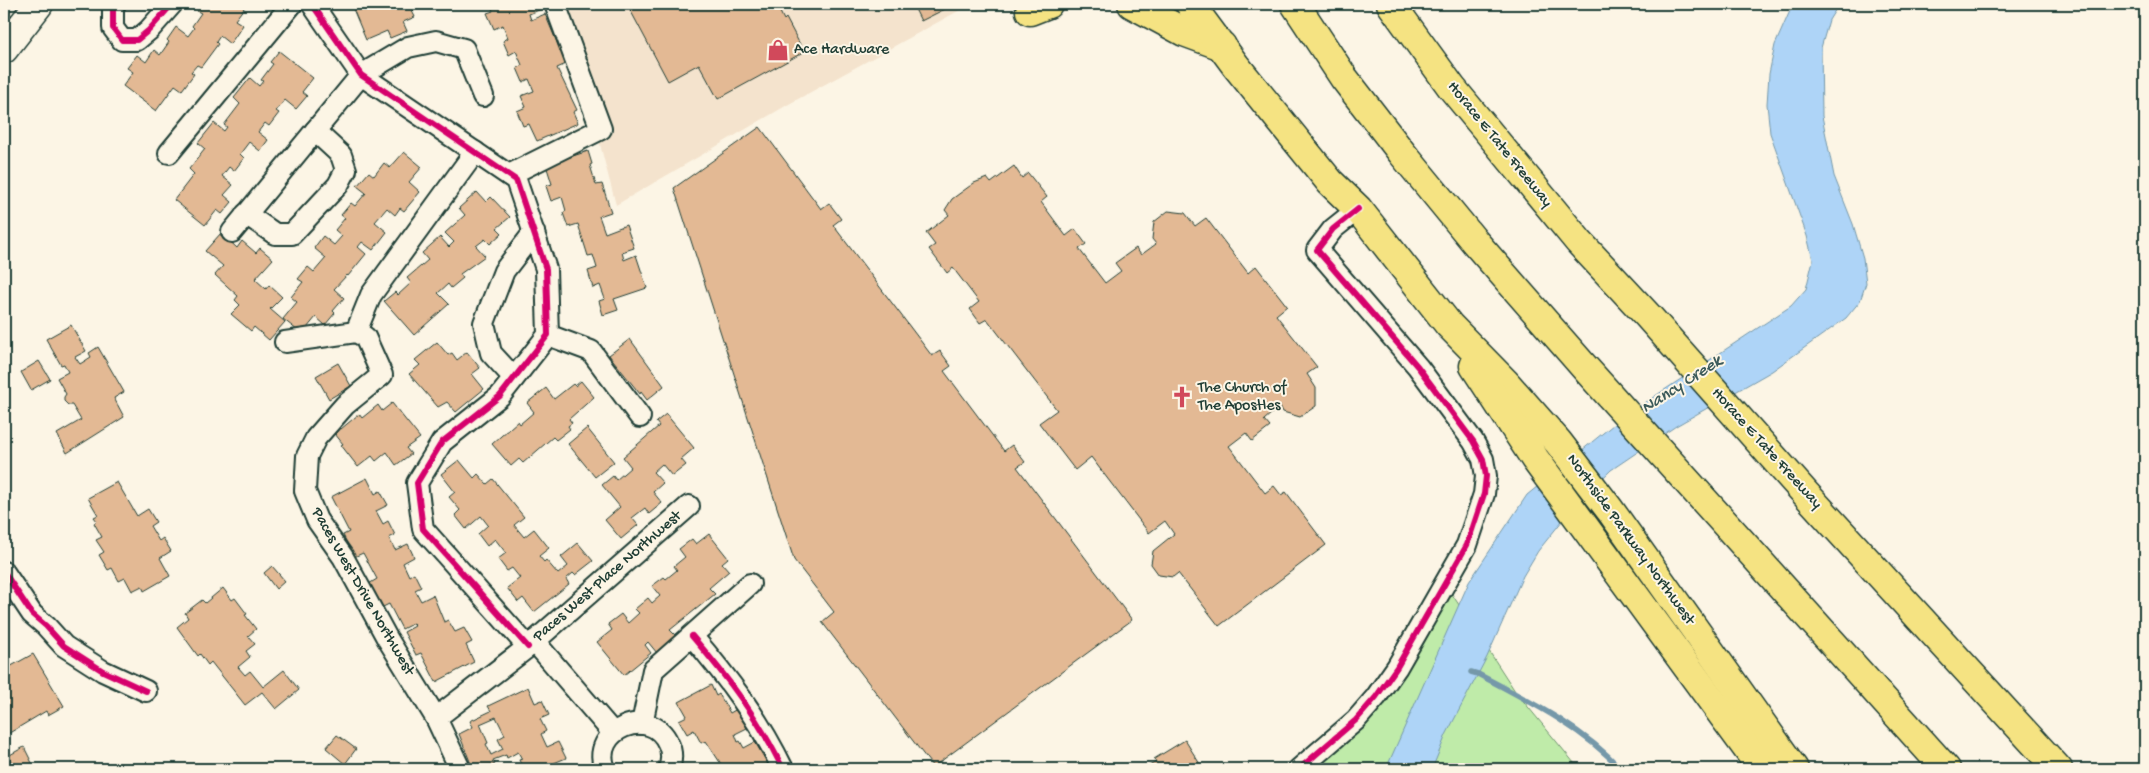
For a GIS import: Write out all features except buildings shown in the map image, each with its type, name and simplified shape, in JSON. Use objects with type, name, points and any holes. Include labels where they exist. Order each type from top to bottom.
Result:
[{"type":"main road","points":[[4,48],[39,4]]},
{"type":"main road","points":[[1035,4],[1030,10],[1048,4]]},
{"type":"main road","points":[[1132,4],[1184,32],[1222,46]]},
{"type":"main road","name":"Northside Parkway Northwest","points":[[1190,4],[1330,182],[1358,208],[1449,325],[1505,382],[1558,442],[1610,510],[1794,769]]},
{"type":"main road","points":[[1295,4],[1344,78],[1475,242],[1586,369],[1946,769]]},
{"type":"main road","name":"Horace E Tate Freeway","points":[[1392,4],[1452,88],[1573,235],[1648,316],[1805,493],[2058,769]]},
{"type":"main road","name":"Northside Parkway Northwest","points":[[1449,325],[1490,394],[1535,459],[1762,769]]},
{"type":"street","points":[[115,4],[113,6],[113,28],[122,40],[137,40],[149,30],[172,4]]},
{"type":"street","points":[[169,153],[292,4]]},
{"type":"street","points":[[312,4],[361,75],[516,180],[546,268],[548,335],[500,396],[442,442],[417,484],[423,529],[613,733]]},
{"type":"street","points":[[509,175],[601,129],[555,4]]},
{"type":"street","points":[[232,232],[361,75],[408,47],[436,41],[464,49],[483,96]]},
{"type":"street","points":[[246,214],[275,234],[292,234],[338,185],[346,170],[341,155],[315,131]]},
{"type":"street","points":[[285,342],[356,332],[372,295],[475,152]]},
{"type":"street","points":[[1299,769],[1356,720],[1376,697],[1397,667],[1467,545],[1484,494],[1486,476],[1482,460],[1473,441],[1418,368],[1317,250],[1333,229],[1358,208]]},
{"type":"street","points":[[514,378],[491,352],[484,323],[504,271],[534,232]]},
{"type":"street","name":"Paces West Drive Northwest","points":[[356,332],[365,337],[382,375],[345,405],[316,438],[307,456],[305,491],[317,520],[342,556],[387,638],[436,718],[460,769]]},
{"type":"street","points":[[548,335],[591,351],[640,417]]},
{"type":"street","name":"Paces West Place Northwest","points":[[531,644],[689,506]]},
{"type":"street","points":[[4,572],[32,614],[64,646],[103,671],[146,691]]},
{"type":"street","points":[[642,724],[654,670],[750,584]]},
{"type":"street","points":[[692,636],[730,680],[770,742],[783,769]]},
{"type":"street","points":[[436,718],[531,644]]},
{"type":"street","points":[[605,769],[604,748],[613,733],[629,724],[642,724],[655,727],[667,740],[672,758],[669,769]]},
{"type":"shaded area","points":[[563,4],[971,4],[789,104],[616,205]]},
{"type":"green space","points":[[1448,588],[1515,691],[1579,769],[1283,769],[1385,683]]},
{"type":"water","name":"Nancy Creek","points":[[1793,4],[1839,4],[1829,20],[1821,48],[1822,116],[1834,176],[1853,224],[1863,258],[1866,283],[1860,301],[1846,318],[1772,371],[1676,426],[1611,470],[1575,505],[1538,551],[1523,576],[1487,657],[1446,735],[1432,769],[1386,769],[1469,582],[1527,495],[1619,420],[1791,306],[1806,289],[1813,260],[1807,236],[1770,133],[1767,104],[1769,74],[1775,45]]},
{"type":"waterway","points":[[1471,672],[1497,684],[1554,716],[1589,740],[1621,769]]},
{"type":"cycle path","points":[[115,4],[113,6],[113,28],[122,40],[137,40],[149,30],[172,4]]},
{"type":"cycle path","points":[[312,4],[361,75],[516,180],[546,269],[548,335],[500,396],[442,442],[417,483],[423,529],[528,647]]},
{"type":"cycle path","points":[[1299,769],[1356,720],[1376,697],[1397,667],[1467,545],[1484,494],[1486,476],[1483,459],[1473,441],[1418,367],[1317,250],[1333,229],[1358,209]]},
{"type":"cycle path","points":[[4,572],[32,614],[64,646],[103,671],[146,691]]},
{"type":"cycle path","points":[[692,636],[718,667],[753,716],[783,769]]},
{"type":"place","name":"Ace Hardware","points":[[778,50]]},
{"type":"place","name":"The Church of The Apostles","points":[[1182,397]]}]
